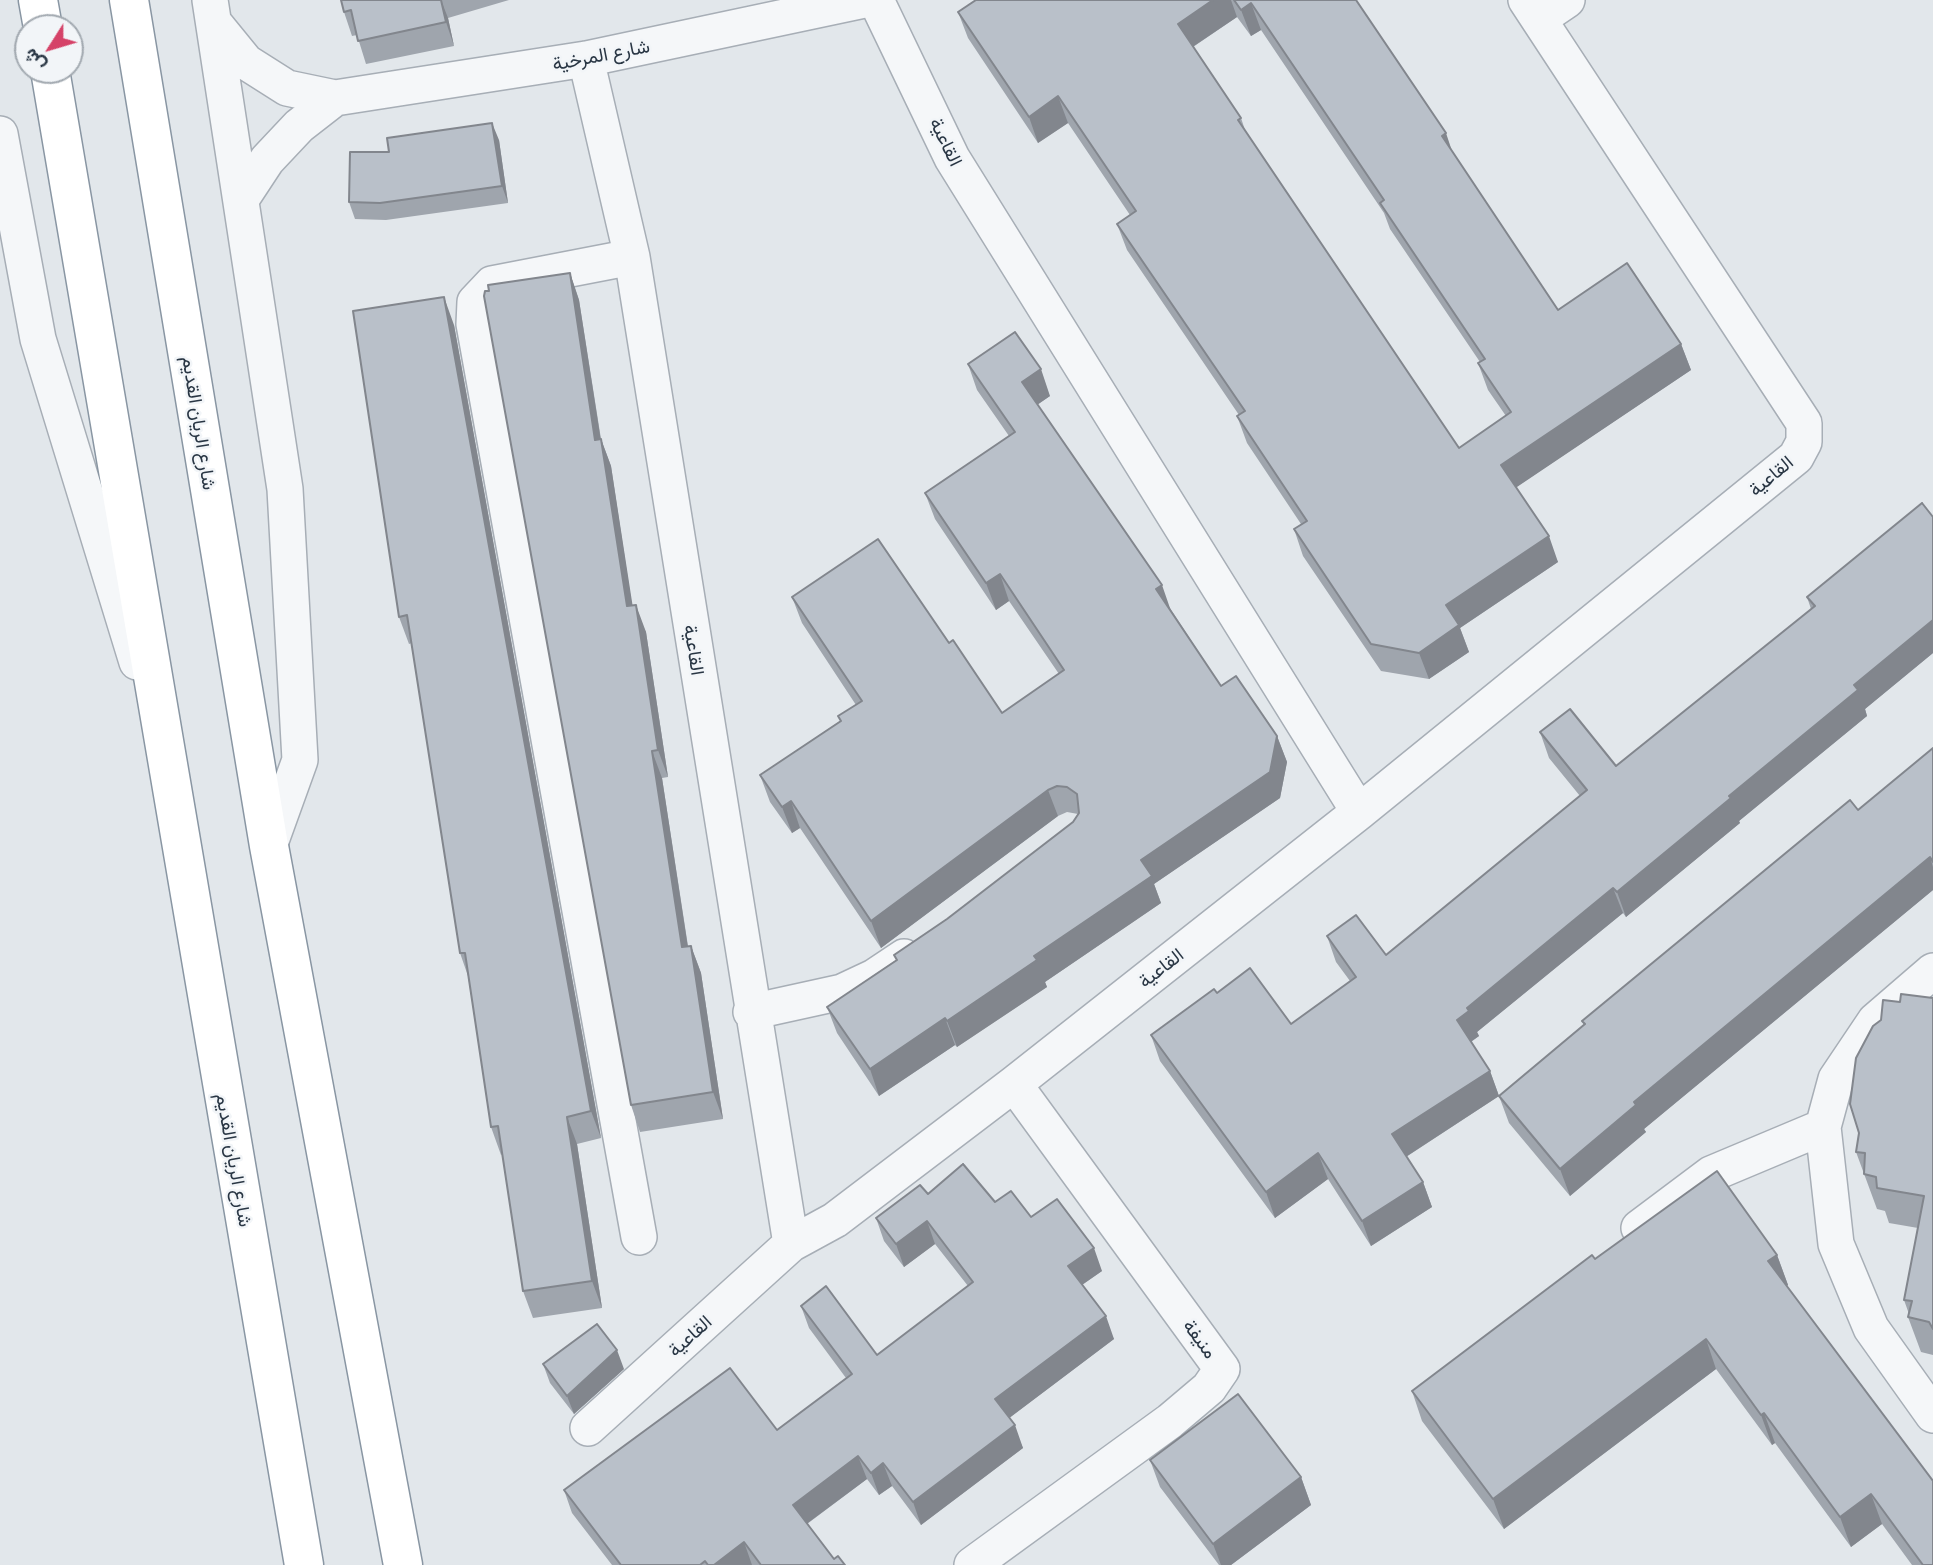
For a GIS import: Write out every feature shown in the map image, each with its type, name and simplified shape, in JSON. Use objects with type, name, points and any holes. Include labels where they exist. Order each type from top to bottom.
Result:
[{"type":"highway","name":"شارع الريان القديم","points":[[129,0],[269,846],[403,1565]]},
{"type":"highway","name":"شارع الريان القديم","points":[[52,84],[304,1565]]},
{"type":"street","name":"شارع المرخية","points":[[212,12],[246,62],[287,88],[335,98],[586,59],[865,0]]},
{"type":"street","name":"القاعية","points":[[876,0],[951,158],[1359,812]]},
{"type":"street","name":"القاعية","points":[[588,1428],[791,1244],[835,1220],[1014,1084],[1359,812],[1796,457],[1804,442],[1804,423],[1544,6]]},
{"type":"street","points":[[212,12],[285,489],[300,760],[269,846]]},
{"type":"street","name":"القاعية","points":[[586,59],[632,257],[751,1012],[791,1244]]},
{"type":"street","name":"شارع المرخية","points":[[242,198],[267,160],[299,126],[335,98]]},
{"type":"street","name":"شارع الريان القديم","points":[[0,134],[38,339],[166,755]]},
{"type":"street","points":[[632,257],[492,284],[475,303],[474,324],[639,1237]]},
{"type":"street","points":[[751,1012],[842,992],[874,977],[934,936]]},
{"type":"street","points":[[1933,971],[1875,1021],[1836,1079],[1823,1127],[1836,1244],[1871,1328],[1933,1415]]},
{"type":"street","name":"منيفة","points":[[972,1565],[1170,1421],[1209,1388],[1223,1369],[1014,1084]]},
{"type":"street","points":[[1639,1228],[1710,1174],[1823,1127]]},
{"type":"building","points":[[341,0],[441,0],[446,22],[358,41],[351,10],[344,12]]},
{"type":"building","points":[[976,0],[1213,0],[1178,24],[1241,118],[1238,120],[1459,448],[1511,412],[1478,363],[1485,359],[1380,203],[1384,200],[1251,3],[1241,10],[1234,0],[1356,0],[1446,133],[1442,136],[1558,310],[1627,263],[1681,344],[1501,465],[1549,536],[1446,605],[1459,625],[1419,653],[1371,644],[1294,529],[1307,521],[1237,416],[1245,411],[1117,224],[1136,211],[1058,96],[1029,117],[958,12]]},
{"type":"building","points":[[492,123],[502,186],[380,203],[349,202],[350,152],[389,152],[387,138]]},
{"type":"building","points":[[570,273],[595,440],[601,439],[627,606],[636,605],[658,750],[652,751],[682,947],[691,946],[713,1092],[631,1105],[484,296],[485,291],[489,291],[488,285]]},
{"type":"building","points":[[444,297],[591,1111],[567,1117],[592,1281],[523,1291],[498,1126],[491,1127],[465,953],[460,953],[407,615],[399,617],[353,311]]},
{"type":"building","points":[[1015,332],[1041,369],[1022,382],[1162,585],[1156,589],[1221,686],[1236,676],[1277,736],[1270,772],[1141,860],[1152,876],[1034,956],[1037,960],[870,1069],[827,1007],[897,960],[894,955],[947,919],[1073,822],[1079,813],[1077,794],[1067,787],[1057,786],[1048,790],[871,921],[791,801],[782,807],[760,775],[841,721],[838,716],[862,701],[792,597],[878,539],[949,643],[953,640],[1002,713],[1064,670],[1000,574],[986,583],[925,493],[1015,432],[968,364]]},
{"type":"building","points":[[1922,503],[1933,517],[1933,620],[1854,685],[1858,690],[1729,796],[1731,798],[1617,892],[1613,888],[1467,1008],[1469,1011],[1457,1020],[1490,1071],[1392,1134],[1423,1182],[1362,1221],[1318,1153],[1266,1192],[1151,1035],[1214,989],[1217,993],[1250,968],[1291,1024],[1356,977],[1327,936],[1356,915],[1386,955],[1587,790],[1540,732],[1570,709],[1616,766],[1815,606],[1807,597]]},
{"type":"building","points":[[1933,748],[1933,862],[1930,857],[1634,1102],[1636,1105],[1560,1169],[1499,1096],[1585,1024],[1582,1021],[1850,800],[1858,810]]},
{"type":"building","points":[[1901,994],[1933,998],[1933,1329],[1929,1322],[1908,1317],[1912,1301],[1904,1300],[1924,1196],[1877,1188],[1876,1177],[1864,1174],[1865,1153],[1856,1152],[1859,1133],[1850,1104],[1856,1058],[1873,1026],[1881,1020],[1883,1000],[1900,1002]]},
{"type":"building","points":[[963,1164],[995,1202],[1011,1191],[1031,1217],[1057,1199],[1094,1248],[1068,1266],[1106,1316],[995,1399],[1015,1425],[913,1502],[883,1463],[871,1473],[858,1456],[793,1505],[834,1559],[838,1556],[845,1565],[761,1565],[744,1542],[714,1565],[708,1565],[705,1561],[700,1565],[621,1565],[564,1490],[730,1368],[777,1430],[852,1374],[801,1306],[826,1286],[877,1355],[973,1282],[927,1221],[896,1244],[876,1218],[920,1185],[928,1194]]},
{"type":"building","points":[[1717,1171],[1777,1255],[1768,1261],[1933,1481],[1933,1565],[1923,1565],[1871,1494],[1840,1517],[1706,1339],[1493,1499],[1412,1391],[1592,1255],[1595,1259]]},
{"type":"building","points":[[597,1324],[617,1350],[567,1396],[543,1364]]},
{"type":"building","points":[[1238,1394],[1301,1477],[1213,1544],[1150,1460]]}]
